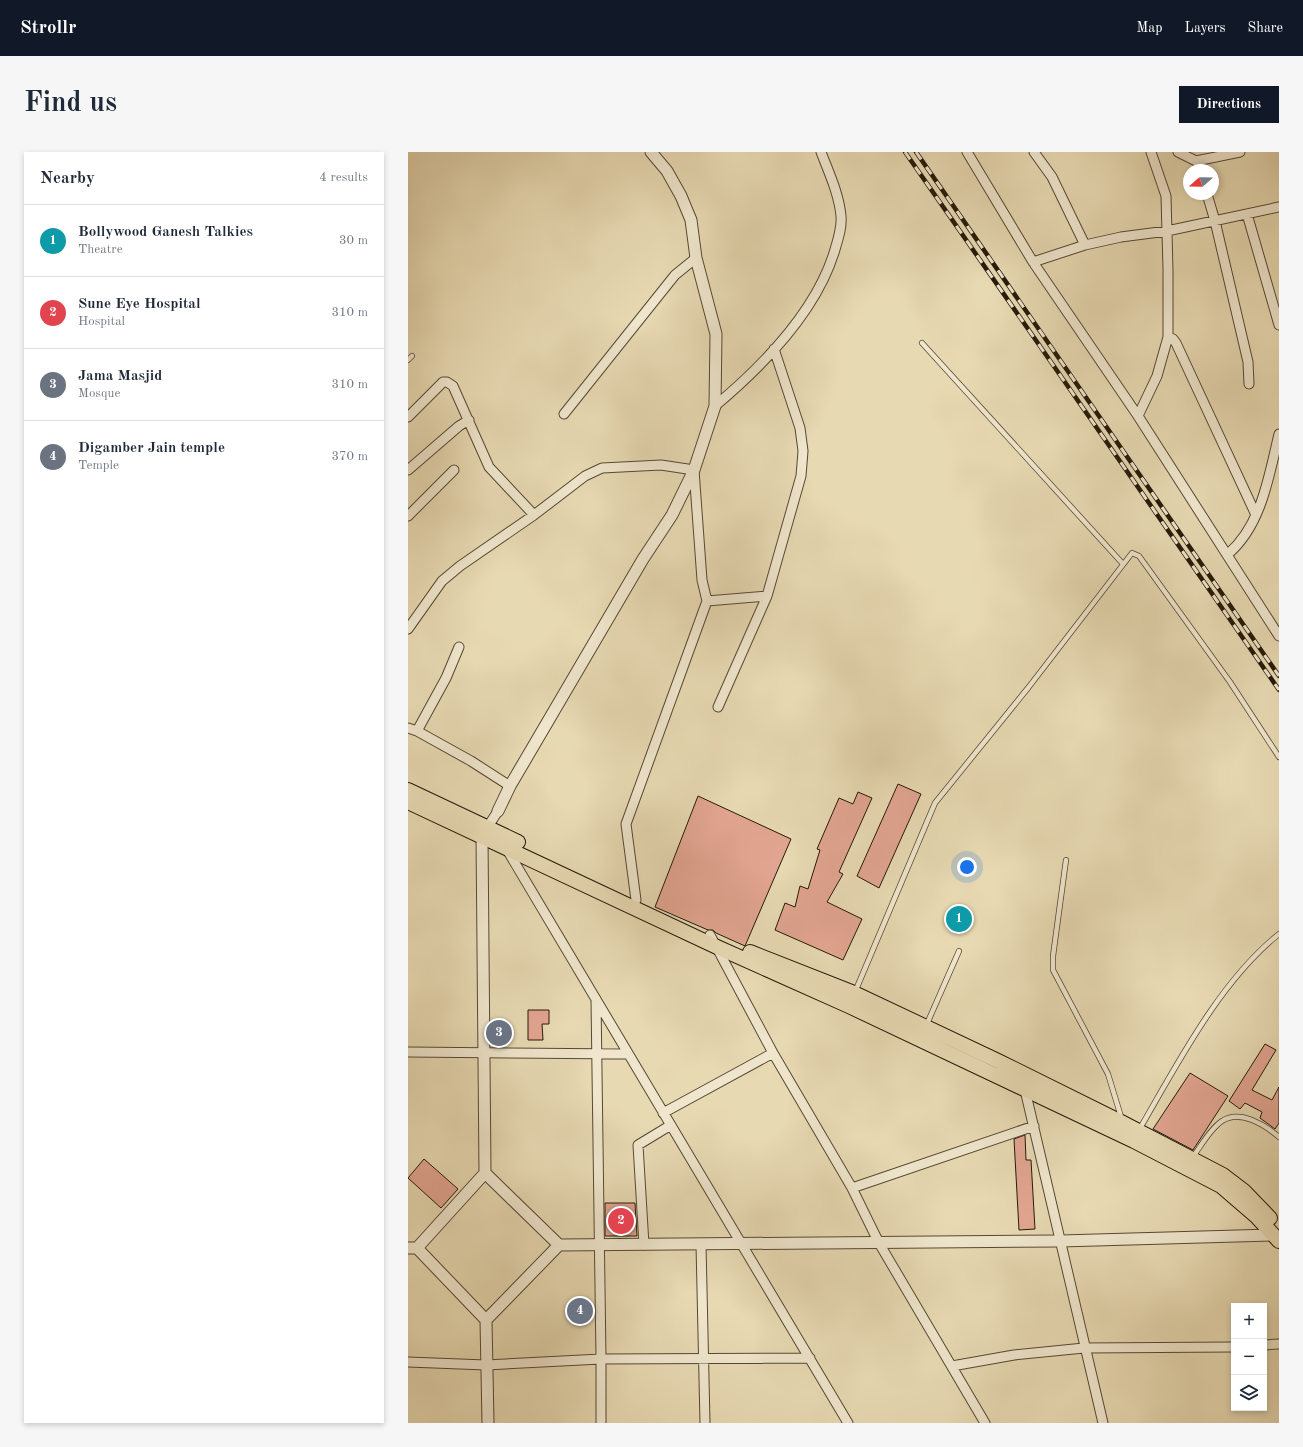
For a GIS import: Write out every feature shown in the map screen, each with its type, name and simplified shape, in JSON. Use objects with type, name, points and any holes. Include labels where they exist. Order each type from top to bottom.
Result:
[{"type":"main road","points":[[408,790],[484,832],[505,847],[713,941],[1134,1141],[1221,1186],[1277,1234]]},
{"type":"main road","points":[[408,802],[484,832],[636,900],[713,941],[854,994],[998,1061],[1123,1123],[1223,1176],[1244,1191],[1277,1234]]},
{"type":"street","points":[[486,1320],[412,1248],[485,1173],[484,832],[498,811],[510,786],[643,559],[672,515],[694,470],[715,406],[716,334],[696,258],[691,220],[681,196],[667,171],[651,152]]},
{"type":"street","points":[[715,406],[736,388],[774,350],[815,296],[834,252],[842,217],[838,198],[821,152]]},
{"type":"street","points":[[966,152],[1032,262],[1138,416],[1228,554],[1279,636]]},
{"type":"street","points":[[1034,152],[1052,177],[1085,246]]},
{"type":"street","points":[[1138,416],[1157,376],[1168,338],[1166,196],[1151,152]]},
{"type":"street","points":[[1178,152],[1196,161],[1240,152]]},
{"type":"street","points":[[1209,200],[1248,362],[1249,384]]},
{"type":"street","points":[[1032,262],[1085,246],[1122,237],[1167,231],[1279,207]]},
{"type":"street","points":[[1247,214],[1279,325]]},
{"type":"street","points":[[564,414],[676,274],[696,258]]},
{"type":"street","points":[[1168,338],[1173,339],[1176,343],[1256,515]]},
{"type":"street","points":[[718,707],[767,596],[801,476],[803,452],[800,428],[774,350]]},
{"type":"street","points":[[408,417],[443,382],[447,382],[453,386],[490,467],[534,515]]},
{"type":"street","points":[[408,470],[459,426],[469,420]]},
{"type":"street","points":[[1228,554],[1245,537],[1256,515],[1267,485],[1279,434]]},
{"type":"street","points":[[408,628],[442,581],[460,566],[534,515],[585,476],[602,468],[661,465],[694,470]]},
{"type":"street","points":[[408,516],[454,470]]},
{"type":"street","points":[[636,900],[626,824],[706,601],[702,580],[694,470]]},
{"type":"street","points":[[706,601],[767,596]]},
{"type":"street","points":[[417,731],[446,678],[459,647]]},
{"type":"street","points":[[408,728],[417,731],[471,761],[510,786]]},
{"type":"street","points":[[505,847],[848,1423]]},
{"type":"street","points":[[713,941],[773,1053],[852,1188],[880,1243],[985,1423]]},
{"type":"street","points":[[596,999],[601,1423]]},
{"type":"street","points":[[408,1052],[485,1054],[628,1054]]},
{"type":"street","points":[[663,1113],[773,1053]]},
{"type":"street","points":[[1025,1090],[1102,1423]]},
{"type":"street","points":[[644,1245],[638,1145],[671,1125]]},
{"type":"street","points":[[852,1188],[1034,1126]]},
{"type":"street","points":[[485,1173],[559,1245],[1061,1241],[1277,1234]]},
{"type":"street","points":[[701,1244],[706,1423]]},
{"type":"street","points":[[488,1423],[486,1320],[559,1245]]},
{"type":"street","points":[[1267,1345],[1279,1344]]},
{"type":"street","points":[[952,1366],[1014,1355],[1084,1348],[1231,1347]]},
{"type":"street","points":[[408,1362],[486,1365],[601,1359],[810,1358]]},
{"type":"lane","points":[[922,343],[1123,564]]},
{"type":"lane","points":[[408,360],[412,356]]},
{"type":"lane","points":[[854,994],[935,802],[1028,688],[1132,553],[1139,556],[1230,682],[1279,757]]},
{"type":"lane","points":[[1066,860],[1054,949],[1053,970],[1108,1074],[1123,1123]]},
{"type":"lane","points":[[1138,1132],[1181,1059],[1225,992],[1237,977],[1279,934]]},
{"type":"lane","points":[[925,1027],[959,951]]},
{"type":"lane","points":[[1191,1159],[1217,1125],[1228,1118],[1253,1120],[1279,1137]]},
{"type":"building","points":[[898,784],[921,794],[879,888],[857,876]]},
{"type":"building","points":[[858,792],[872,798],[839,872],[843,874],[827,902],[862,919],[843,960],[775,930],[785,903],[795,907],[800,886],[808,889],[820,850],[817,849],[839,798],[853,804]]},
{"type":"building","points":[[698,796],[791,839],[745,946],[716,933],[713,930],[708,930],[655,907]]},
{"type":"building","points":[[528,1010],[549,1010],[549,1024],[542,1024],[543,1040],[528,1040]]},
{"type":"building","points":[[1265,1044],[1276,1050],[1252,1090],[1272,1100],[1279,1087],[1279,1123],[1275,1129],[1260,1118],[1262,1112],[1245,1103],[1240,1109],[1229,1101]]},
{"type":"building","points":[[1190,1073],[1228,1096],[1193,1150],[1153,1129]]},
{"type":"building","points":[[1025,1135],[1026,1160],[1031,1160],[1035,1229],[1019,1230],[1014,1139]]},
{"type":"building","points":[[424,1159],[458,1189],[441,1208],[408,1178]]},
{"type":"building","points":[[605,1203],[635,1203],[637,1236],[605,1236]]},
{"type":"railway","points":[[905,152],[1279,690]]},
{"type":"railway","points":[[916,152],[1279,676]]},
{"type":"place","name":"Bollywood Ganesh Talkies","points":[[959,919]]},
{"type":"place","name":"Jama Masjid","points":[[499,1033]]},
{"type":"place","name":"Sune Eye Hospital","points":[[621,1221]]},
{"type":"place","name":"Digamber Jain temple","points":[[580,1311]]}]
